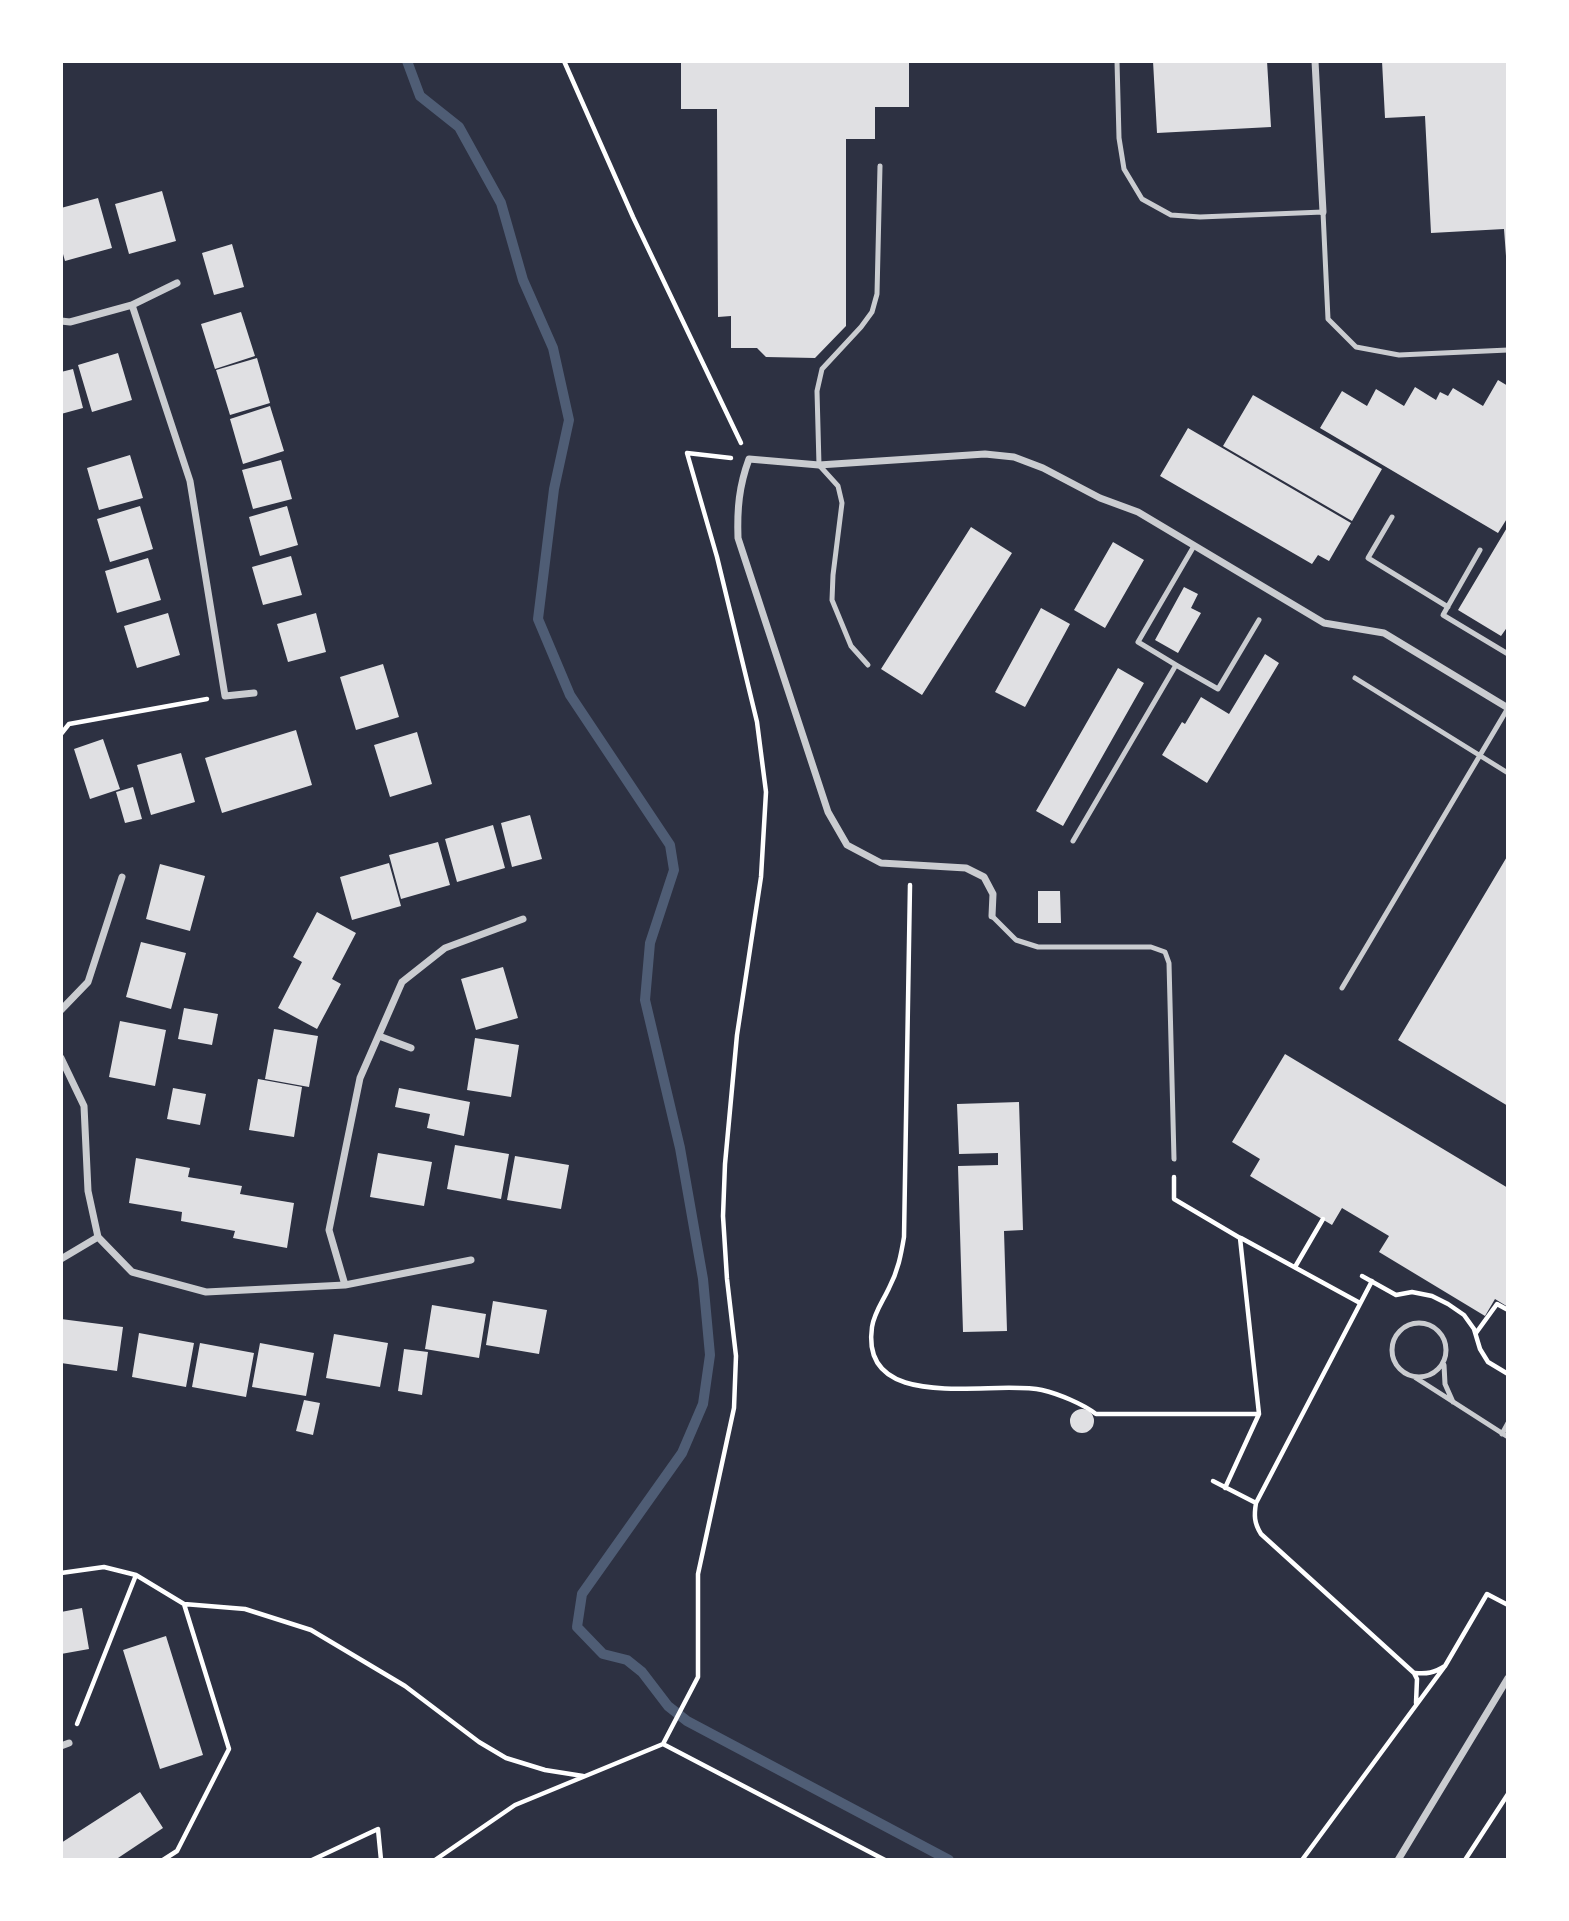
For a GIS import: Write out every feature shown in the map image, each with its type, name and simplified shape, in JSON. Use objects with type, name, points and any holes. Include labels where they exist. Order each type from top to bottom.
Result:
[{"type":"street","points":[[1315,61],[1323,212]]},
{"type":"street","points":[[61,321],[69,322],[132,305],[177,283]]},
{"type":"street","points":[[132,305],[190,481],[225,696],[254,693]]},
{"type":"street","points":[[992,916],[993,894],[984,877],[966,868],[881,863],[847,845],[828,812],[738,538],[737,506],[740,481],[749,460],[820,465],[985,454],[1014,457],[1043,468],[1100,498],[1138,512],[1324,623],[1384,632],[1508,708]]},
{"type":"street","points":[[61,1010],[88,982],[122,877]]},
{"type":"street","points":[[345,1285],[329,1230],[360,1078],[402,982],[445,948],[523,919]]},
{"type":"street","points":[[379,1036],[411,1048]]},
{"type":"street","points":[[61,1058],[84,1106],[88,1191],[98,1237],[132,1272],[206,1292],[345,1285],[471,1259]]},
{"type":"street","points":[[61,1259],[98,1237]]},
{"type":"street","points":[[1398,1860],[1508,1678]]},
{"type":"lane","points":[[1117,61],[1119,138],[1124,169],[1142,199],[1171,215],[1200,217],[1323,212],[1328,319],[1356,347],[1399,355],[1508,350]]},
{"type":"lane","points":[[867,665],[851,646],[832,600],[842,503],[838,486],[820,465],[817,391],[822,369],[872,312],[877,294],[880,166]]},
{"type":"lane","points":[[1392,517],[1368,558],[1448,607]]},
{"type":"lane","points":[[1194,546],[1138,642],[1218,689],[1259,620]]},
{"type":"lane","points":[[1480,550],[1443,615],[1508,654]]},
{"type":"lane","points":[[1073,841],[1176,665]]},
{"type":"lane","points":[[1355,678],[1508,773]]},
{"type":"lane","points":[[1342,988],[1508,708]]},
{"type":"lane","points":[[992,916],[1016,940],[1038,947],[1152,947],[1165,952],[1169,963],[1174,1159]]},
{"type":"lane","points":[[1453,1402],[1442,1372],[1446,1342],[1442,1333],[1426,1323],[1407,1325],[1394,1338],[1392,1354],[1400,1369],[1505,1436],[1508,1423]]},
{"type":"lane","points":[[1415,1377],[1432,1375],[1444,1361]]},
{"type":"path","points":[[564,61],[633,217],[749,460]]},
{"type":"path","points":[[435,1860],[515,1805],[663,1744],[698,1677],[698,1574],[734,1408],[736,1356],[723,1216],[725,1164],[737,1035],[761,877],[766,792],[757,722],[717,556],[687,453],[749,460]]},
{"type":"path","points":[[61,734],[69,724],[225,696]]},
{"type":"path","points":[[910,866],[904,1215],[900,1263],[872,1326],[871,1349],[880,1368],[900,1382],[922,1388],[1042,1390],[1084,1406],[1096,1414],[1259,1414]]},
{"type":"path","points":[[1174,1159],[1174,1199],[1360,1303]]},
{"type":"path","points":[[1295,1268],[1323,1219]]},
{"type":"path","points":[[1225,1488],[1259,1414],[1240,1238]]},
{"type":"path","points":[[1362,1276],[1396,1295],[1412,1293],[1432,1296],[1448,1304],[1464,1315],[1488,1362],[1508,1374]]},
{"type":"path","points":[[1371,1281],[1256,1503],[1256,1526],[1261,1534],[1413,1673],[1417,1679],[1416,1703]]},
{"type":"path","points":[[1476,1334],[1497,1304],[1508,1310]]},
{"type":"path","points":[[1213,1481],[1256,1503]]},
{"type":"path","points":[[61,1573],[104,1567],[136,1575],[184,1604],[245,1609],[311,1630],[405,1686],[506,1758],[545,1770],[585,1776]]},
{"type":"path","points":[[65,1744],[136,1575]]},
{"type":"path","points":[[1302,1860],[1445,1666],[1487,1594],[1508,1605]]},
{"type":"path","points":[[163,1860],[177,1851],[229,1749],[184,1604]]},
{"type":"path","points":[[1413,1673],[1436,1672],[1445,1666]]},
{"type":"path","points":[[663,1744],[885,1860]]},
{"type":"path","points":[[1465,1860],[1508,1794]]},
{"type":"path","points":[[312,1860],[378,1829],[381,1860]]},
{"type":"building","points":[[681,61],[909,61],[909,107],[875,107],[875,139],[846,139],[846,326],[815,358],[766,357],[757,348],[731,348],[731,316],[718,317],[717,109],[681,109]]},
{"type":"building","points":[[1153,61],[1267,61],[1271,127],[1157,133]]},
{"type":"building","points":[[1382,61],[1508,61],[1508,256],[1504,229],[1431,233],[1425,116],[1385,118]]},
{"type":"building","points":[[162,191],[176,241],[129,254],[115,204]]},
{"type":"building","points":[[98,198],[112,248],[65,261],[61,247],[61,208]]},
{"type":"building","points":[[232,244],[244,287],[214,295],[202,253]]},
{"type":"building","points":[[241,312],[255,356],[215,369],[201,324]]},
{"type":"building","points":[[118,353],[132,400],[92,412],[78,365]]},
{"type":"building","points":[[257,358],[270,403],[230,415],[216,370]]},
{"type":"building","points":[[73,369],[83,408],[61,414],[61,372]]},
{"type":"building","points":[[1498,380],[1508,386],[1508,517],[1498,533],[1320,428],[1342,391],[1367,406],[1376,389],[1404,406],[1415,387],[1436,400],[1440,392],[1448,396],[1453,388],[1483,406]]},
{"type":"building","points":[[1253,395],[1382,469],[1352,521],[1223,446]]},
{"type":"building","points":[[270,406],[284,451],[243,464],[230,419]]},
{"type":"building","points":[[1188,428],[1351,523],[1329,561],[1318,555],[1312,564],[1160,476]]},
{"type":"building","points":[[130,455],[143,498],[99,510],[87,468]]},
{"type":"building","points":[[281,460],[292,499],[253,509],[242,470]]},
{"type":"building","points":[[140,506],[153,549],[110,562],[97,519]]},
{"type":"building","points":[[287,506],[298,545],[260,556],[249,517]]},
{"type":"building","points":[[1508,526],[1508,626],[1501,636],[1458,610]]},
{"type":"building","points":[[971,527],[1012,553],[922,695],[881,669]]},
{"type":"building","points":[[1113,542],[1144,560],[1105,628],[1074,610]]},
{"type":"building","points":[[291,556],[302,595],[263,605],[252,567]]},
{"type":"building","points":[[148,558],[161,600],[117,613],[105,571]]},
{"type":"building","points":[[1184,587],[1198,594],[1191,608],[1201,613],[1178,653],[1155,640]]},
{"type":"building","points":[[1041,608],[1070,624],[1025,707],[995,692]]},
{"type":"building","points":[[168,613],[180,655],[137,668],[124,626]]},
{"type":"building","points":[[316,613],[326,652],[288,662],[277,624]]},
{"type":"building","points":[[1265,654],[1279,663],[1207,783],[1162,755],[1201,697],[1229,714]]},
{"type":"building","points":[[383,664],[399,717],[356,730],[340,677]]},
{"type":"building","points":[[1118,668],[1144,683],[1063,826],[1036,811]]},
{"type":"building","points":[[296,730],[312,785],[222,813],[205,758]]},
{"type":"building","points":[[417,732],[432,784],[390,797],[374,745]]},
{"type":"building","points":[[103,739],[120,789],[90,799],[74,749]]},
{"type":"building","points":[[181,753],[195,802],[151,815],[137,765]]},
{"type":"building","points":[[133,787],[142,819],[125,823],[116,792]]},
{"type":"building","points":[[530,815],[542,859],[512,867],[501,823]]},
{"type":"building","points":[[493,825],[505,868],[457,882],[445,839]]},
{"type":"building","points":[[438,842],[450,885],[401,899],[389,855]]},
{"type":"building","points":[[1508,855],[1508,1106],[1398,1040]]},
{"type":"building","points":[[389,863],[401,906],[352,920],[340,877]]},
{"type":"building","points":[[160,864],[205,876],[190,931],[146,919]]},
{"type":"building","points":[[1038,891],[1060,891],[1061,923],[1038,923]]},
{"type":"building","points":[[317,912],[356,933],[332,979],[341,984],[317,1029],[278,1008],[302,962],[293,957]]},
{"type":"building","points":[[141,942],[186,953],[171,1009],[126,997]]},
{"type":"building","points":[[503,967],[518,1018],[476,1030],[461,979]]},
{"type":"building","points":[[184,1008],[218,1014],[212,1045],[178,1039]]},
{"type":"building","points":[[120,1021],[166,1030],[155,1086],[109,1077]]},
{"type":"building","points":[[274,1029],[318,1036],[309,1087],[265,1079]]},
{"type":"building","points":[[475,1038],[519,1045],[511,1097],[467,1090]]},
{"type":"building","points":[[1285,1054],[1508,1188],[1508,1307],[1495,1299],[1485,1316],[1379,1252],[1389,1236],[1342,1208],[1332,1225],[1250,1176],[1260,1159],[1232,1142]]},
{"type":"building","points":[[258,1079],[302,1087],[294,1137],[249,1130]]},
{"type":"building","points":[[173,1088],[206,1094],[200,1125],[167,1119]]},
{"type":"building","points":[[399,1088],[470,1102],[464,1136],[427,1128],[430,1114],[395,1107]]},
{"type":"building","points":[[1019,1102],[1023,1230],[1004,1231],[1007,1331],[963,1332],[958,1166],[998,1165],[998,1153],[959,1154],[957,1104]]},
{"type":"building","points":[[455,1145],[509,1154],[501,1199],[447,1189]]},
{"type":"building","points":[[378,1153],[432,1162],[424,1206],[370,1197]]},
{"type":"building","points":[[515,1156],[569,1165],[561,1209],[507,1200]]},
{"type":"building","points":[[136,1158],[190,1168],[188,1177],[242,1186],[240,1194],[294,1203],[287,1248],[233,1238],[235,1231],[181,1221],[182,1212],[129,1203]]},
{"type":"building","points":[[493,1301],[547,1310],[539,1354],[486,1345]]},
{"type":"building","points":[[432,1305],[486,1314],[479,1358],[425,1349]]},
{"type":"building","points":[[61,1319],[123,1327],[117,1371],[61,1363]]},
{"type":"building","points":[[139,1333],[194,1343],[186,1387],[132,1377]]},
{"type":"building","points":[[334,1334],[388,1343],[380,1387],[326,1378]]},
{"type":"building","points":[[200,1343],[254,1353],[246,1397],[192,1387]]},
{"type":"building","points":[[260,1343],[314,1353],[306,1396],[252,1387]]},
{"type":"building","points":[[404,1349],[428,1352],[422,1395],[398,1391]]},
{"type":"building","points":[[304,1400],[320,1403],[313,1435],[296,1431]]},
{"type":"building","points":[[1082,1409],[1091,1412],[1094,1421],[1091,1430],[1082,1433],[1073,1430],[1070,1421],[1073,1412]]},
{"type":"building","points":[[82,1608],[89,1649],[61,1654],[61,1612]]},
{"type":"building","points":[[166,1636],[203,1755],[160,1769],[123,1650]]},
{"type":"building","points":[[140,1792],[163,1828],[115,1860],[61,1860],[61,1843]]},
{"type":"waterway","points":[[407,61],[420,96],[459,127],[501,203],[523,280],[553,348],[569,420],[554,489],[538,619],[570,695],[670,845],[674,870],[650,943],[645,1000],[680,1148],[703,1279],[710,1355],[703,1404],[682,1453],[582,1594],[577,1627],[603,1654],[627,1660],[642,1672],[668,1706],[687,1721],[949,1860]]}]
